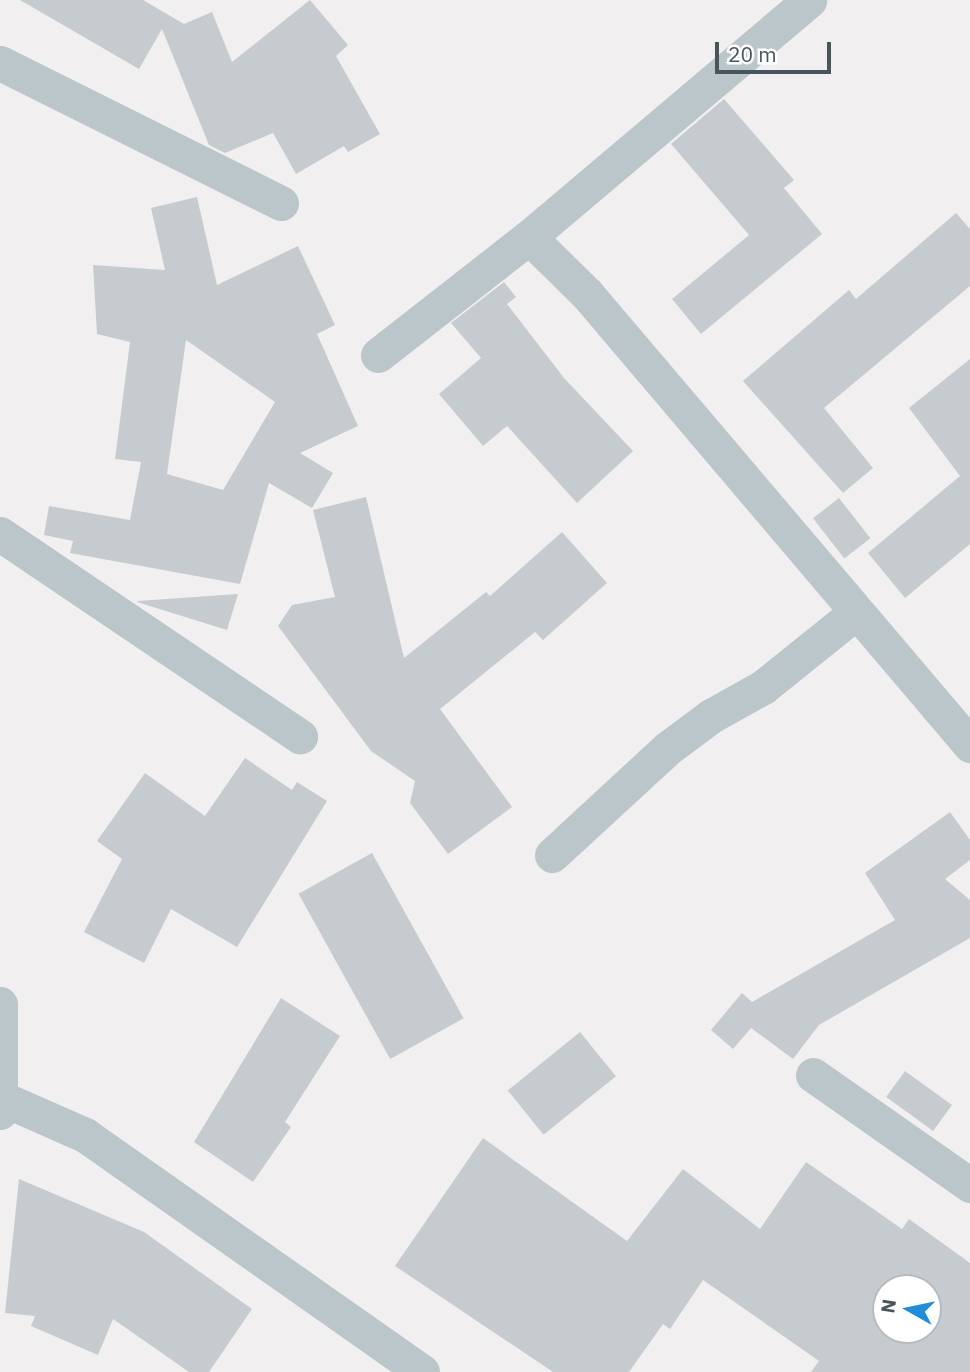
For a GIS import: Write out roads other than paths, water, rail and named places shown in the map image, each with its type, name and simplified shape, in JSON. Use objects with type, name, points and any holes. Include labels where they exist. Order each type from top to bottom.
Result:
[{"type":"street","points":[[378,355],[529,237],[809,0]]},
{"type":"street","points":[[0,63],[281,203]]},
{"type":"street","points":[[529,237],[587,294],[855,613],[970,745]]},
{"type":"street","points":[[0,534],[300,736]]},
{"type":"street","points":[[552,855],[668,748],[711,716],[763,687],[855,613]]},
{"type":"street","points":[[0,1004],[1,1105],[85,1135],[422,1372]]},
{"type":"street","points":[[813,1075],[970,1185]]}]
